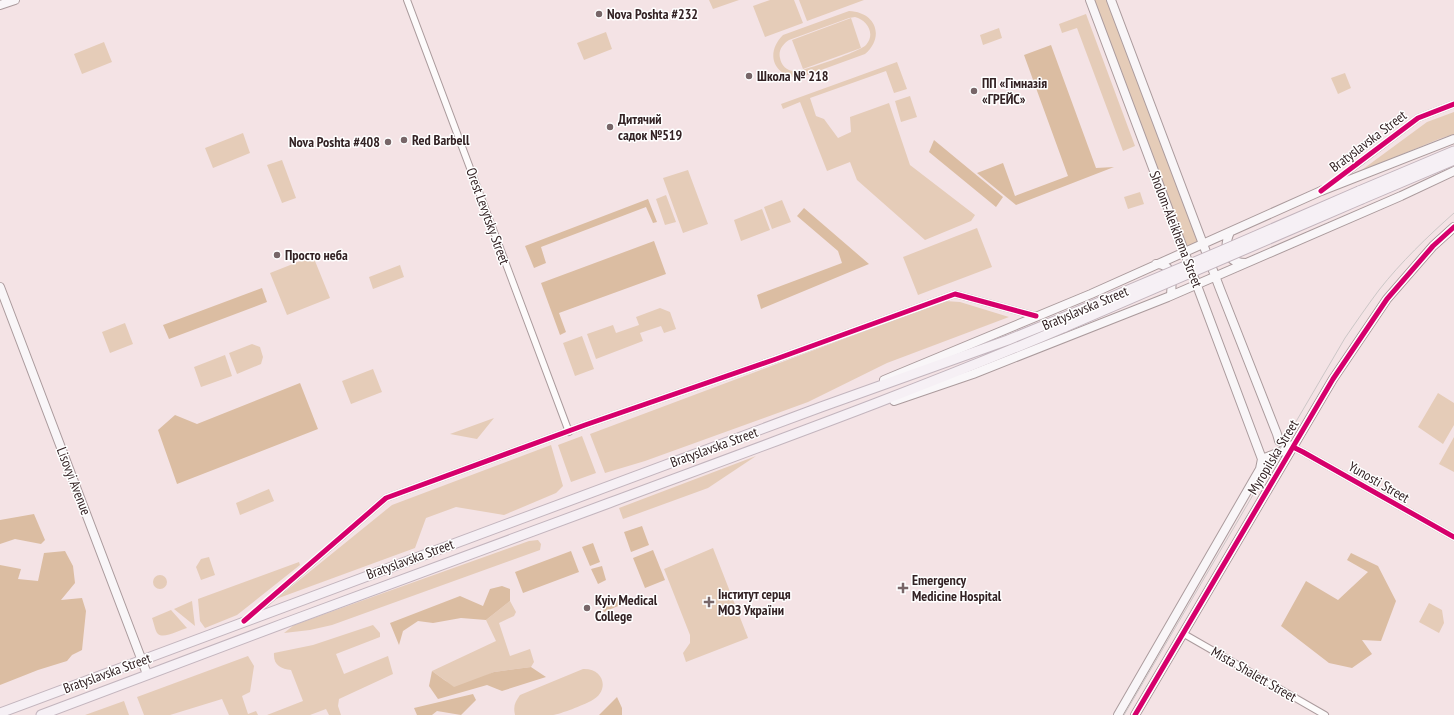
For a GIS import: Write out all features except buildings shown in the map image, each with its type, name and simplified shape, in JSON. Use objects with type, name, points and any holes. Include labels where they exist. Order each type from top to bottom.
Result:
[{"type":"main road","name":"Bratyslavska Street","points":[[41,715],[824,423],[1010,350],[1064,322],[1361,195],[1454,151]]},
{"type":"main road","name":"Bratyslavska Street","points":[[1361,195],[1454,160]]},
{"type":"main road","name":"Bratyslavska Street","points":[[0,713],[821,407],[1008,340],[1064,322]]},
{"type":"street","points":[[0,5],[15,0]]},
{"type":"street","name":"Orest Levytsky Street","points":[[407,0],[569,432]]},
{"type":"street","name":"Sholom-Aleikhema Street","points":[[1090,0],[1262,459]]},
{"type":"street","name":"Sholom-Aleikhema Street","points":[[1111,0],[1204,243],[1215,277],[1279,441],[1293,447]]},
{"type":"street","name":"Bratyslavska Street","points":[[1322,191],[1418,118],[1454,104]]},
{"type":"street","name":"Bratyslavska Street","points":[[821,407],[1091,294],[1155,264],[1322,191],[1454,139]]},
{"type":"street","name":"Bratyslavska Street","points":[[824,423],[973,374],[1171,295],[1401,196],[1454,171]]},
{"type":"street","name":"Myropilska Street","points":[[1135,715],[1184,634],[1332,379],[1387,298],[1433,246],[1452,231]]},
{"type":"street","points":[[1230,232],[1226,240],[1226,247],[1231,258],[1238,263],[1247,263]]},
{"type":"street","points":[[1155,264],[1161,264],[1168,268],[1172,283],[1171,295]]},
{"type":"street","name":"Lisovyi Avenue","points":[[0,287],[148,674]]},
{"type":"street","points":[[244,621],[386,498],[955,294],[1036,316]]},
{"type":"street","points":[[1262,459],[1293,447]]},
{"type":"street","name":"Yunosti Street","points":[[1293,447],[1454,537]]},
{"type":"street","name":"Myropilska Street","points":[[1118,715],[1260,469],[1262,459]]},
{"type":"street","name":"Mista Shalett Street","points":[[1184,634],[1325,715]]},
{"type":"shaded area","points":[[709,0],[739,0],[713,9]]},
{"type":"shaded area","points":[[770,0],[794,0],[803,23],[765,37],[753,6]]},
{"type":"shaded area","points":[[799,0],[864,0],[807,21]]},
{"type":"shaded area","points":[[1090,0],[1111,0],[1204,243],[1185,251]]},
{"type":"shaded area","points":[[849,11],[858,12],[866,16],[875,26],[876,33],[875,40],[865,54],[799,78],[783,73],[774,62],[774,49],[777,42],[783,35]],"holes":[[[855,17],[866,24],[870,32],[869,41],[862,48],[831,61],[794,71],[789,70],[782,63],[780,50],[789,40],[849,18]]]},
{"type":"shaded area","points":[[1086,14],[1135,146],[1123,151],[1077,28],[1062,33],[1059,24]]},
{"type":"shaded area","points":[[851,18],[861,48],[803,69],[792,40]]},
{"type":"shaded area","points":[[999,28],[1002,38],[983,45],[980,35]]},
{"type":"shaded area","points":[[606,32],[612,49],[584,60],[577,43]]},
{"type":"shaded area","points":[[104,42],[112,62],[82,74],[74,54]]},
{"type":"shaded area","points":[[1051,45],[1096,168],[1114,167],[1016,205],[977,173],[1003,163],[1015,196],[1068,176],[1024,55]]},
{"type":"shaded area","points":[[897,62],[907,89],[894,93],[886,71],[810,98],[816,116],[824,119],[838,138],[851,132],[850,117],[889,103],[910,165],[975,215],[971,221],[925,240],[857,180],[850,162],[827,171],[800,102],[783,109],[781,104]]},
{"type":"shaded area","points":[[1345,73],[1351,88],[1338,94],[1331,78]]},
{"type":"shaded area","points":[[910,96],[917,117],[901,122],[895,101]]},
{"type":"shaded area","points":[[1454,112],[1454,134],[1359,172],[1427,122]]},
{"type":"shaded area","points":[[243,133],[250,153],[213,168],[205,148]]},
{"type":"shaded area","points":[[934,140],[1003,197],[996,207],[929,152]]},
{"type":"shaded area","points":[[282,160],[296,198],[282,203],[267,165]]},
{"type":"shaded area","points":[[688,170],[708,224],[683,233],[663,178]]},
{"type":"shaded area","points":[[1140,192],[1144,204],[1128,209],[1124,197]]},
{"type":"shaded area","points":[[666,195],[676,222],[665,225],[656,199]]},
{"type":"shaded area","points":[[648,199],[657,222],[653,223],[646,207],[541,247],[546,263],[534,268],[525,246]]},
{"type":"shaded area","points":[[782,200],[791,222],[772,229],[764,207]]},
{"type":"shaded area","points":[[804,208],[869,264],[761,309],[757,295],[842,263],[838,251],[797,216]]},
{"type":"shaded area","points":[[762,209],[770,230],[741,241],[734,220]]},
{"type":"shaded area","points":[[977,228],[992,267],[918,295],[903,257]]},
{"type":"shaded area","points":[[654,241],[666,274],[559,313],[566,332],[560,335],[541,283]]},
{"type":"shaded area","points":[[313,256],[330,298],[287,315],[270,273]]},
{"type":"shaded area","points":[[400,265],[404,277],[373,289],[369,277]]},
{"type":"shaded area","points":[[262,288],[267,302],[169,339],[163,325]]},
{"type":"shaded area","points":[[945,301],[960,302],[1009,317],[887,363],[808,402],[645,461],[605,473],[590,434]]},
{"type":"shaded area","points":[[660,308],[670,312],[676,329],[664,333],[661,326],[640,333],[643,341],[596,359],[587,334],[613,325],[616,333],[639,325],[636,317]]},
{"type":"shaded area","points":[[125,323],[133,344],[110,353],[102,332]]},
{"type":"shaded area","points":[[582,336],[594,369],[575,376],[563,343]]},
{"type":"shaded area","points":[[252,344],[260,347],[263,357],[261,364],[237,374],[229,353]]},
{"type":"shaded area","points":[[225,355],[232,376],[201,387],[194,367]]},
{"type":"shaded area","points":[[373,369],[382,392],[351,404],[342,381]]},
{"type":"shaded area","points":[[300,383],[318,429],[177,484],[158,430],[175,415],[197,424]]},
{"type":"shaded area","points":[[1438,393],[1454,403],[1454,425],[1443,444],[1418,427]]},
{"type":"shaded area","points":[[494,418],[477,439],[450,434]]},
{"type":"shaded area","points":[[582,436],[596,473],[571,482],[558,445]]},
{"type":"shaded area","points":[[1454,437],[1454,472],[1439,464]]},
{"type":"shaded area","points":[[551,445],[563,486],[556,493],[504,515],[456,507],[426,518],[415,548],[276,599],[392,505]]},
{"type":"shaded area","points":[[756,456],[708,488],[623,519],[619,508]]},
{"type":"shaded area","points":[[269,489],[274,501],[240,515],[236,503]]},
{"type":"shaded area","points":[[34,514],[45,540],[41,544],[15,539],[0,544],[0,520]]},
{"type":"shaded area","points":[[642,526],[649,545],[631,552],[624,532]]},
{"type":"shaded area","points":[[538,540],[541,544],[540,550],[332,625],[310,630],[284,633],[294,625],[529,541]]},
{"type":"shaded area","points":[[593,543],[600,562],[590,566],[582,547]]},
{"type":"shaded area","points":[[713,548],[748,638],[686,662],[683,653],[690,643],[690,635],[664,569]]},
{"type":"shaded area","points":[[653,550],[665,580],[645,588],[633,558]]},
{"type":"shaded area","points":[[65,551],[73,566],[75,583],[61,600],[82,598],[86,611],[82,650],[72,655],[67,661],[38,670],[0,685],[0,565],[21,569],[18,579],[38,581],[44,553]]},
{"type":"shaded area","points":[[571,551],[579,572],[523,593],[515,572]]},
{"type":"shaded area","points":[[1351,553],[1378,566],[1396,601],[1381,641],[1362,640],[1372,654],[1352,668],[1329,663],[1281,626],[1306,581],[1338,600],[1368,572],[1347,560]]},
{"type":"shaded area","points":[[209,557],[215,575],[201,580],[196,567],[201,559]]},
{"type":"shaded area","points":[[299,562],[300,565],[237,615],[205,628],[200,621],[198,599]]},
{"type":"shaded area","points":[[602,566],[606,580],[598,584],[591,569]]},
{"type":"shaded area","points":[[157,575],[163,575],[167,579],[167,585],[163,589],[157,589],[153,585],[153,579]]},
{"type":"shaded area","points":[[502,586],[510,589],[510,601],[486,620],[461,618],[433,623],[418,621],[403,631],[399,645],[390,623],[460,596],[483,606],[490,589]]},
{"type":"shaded area","points":[[622,597],[625,603],[604,612],[601,605]]},
{"type":"shaded area","points":[[192,601],[195,626],[174,609]]},
{"type":"shaded area","points":[[510,601],[516,612],[514,616],[499,623],[510,656],[530,649],[534,662],[531,667],[494,672],[450,692],[446,681],[432,671],[496,641],[486,620]]},
{"type":"shaded area","points":[[1429,603],[1442,610],[1444,623],[1439,633],[1419,622]]},
{"type":"shaded area","points":[[171,610],[187,628],[168,635],[158,634],[152,618]]},
{"type":"shaded area","points":[[373,625],[380,633],[380,637],[336,654],[344,674],[388,656],[393,674],[339,699],[338,706],[341,715],[329,715],[326,709],[310,715],[267,715],[303,701],[291,670],[278,666],[275,661],[274,653],[313,645]]},
{"type":"shaded area","points":[[248,656],[254,666],[250,692],[242,696],[248,714],[256,711],[258,715],[229,715],[222,699],[170,715],[144,715],[137,697]]},
{"type":"shaded area","points":[[531,667],[546,677],[502,691],[487,685],[438,699],[429,686],[432,671],[454,687],[494,672]]},
{"type":"shaded area","points":[[583,669],[596,672],[600,676],[603,687],[597,697],[583,705],[553,715],[515,715],[515,704],[520,695]]},
{"type":"shaded area","points":[[473,694],[476,700],[461,715],[437,711],[432,715],[417,715],[414,708]]},
{"type":"shaded area","points":[[617,697],[622,708],[622,715],[599,715]]},
{"type":"shaded area","points":[[124,701],[129,715],[85,715]]},
{"type":"tram line","points":[[1124,715],[1345,338],[1379,290],[1396,270],[1454,213]]},
{"type":"cycle path","points":[[1321,191],[1418,118],[1454,104]]},
{"type":"cycle path","points":[[1135,715],[1333,379],[1387,299],[1433,246],[1454,227]]},
{"type":"cycle path","points":[[244,621],[386,498],[585,425],[776,359],[955,294],[1036,316]]},
{"type":"cycle path","points":[[1293,447],[1454,537]]},
{"type":"place","name":"Nova Poshta #232","points":[[599,14]]},
{"type":"place","name":"Школа № 218","points":[[749,76]]},
{"type":"place","name":"ПП «Гімназія «ГРЕЙС»","points":[[974,91]]},
{"type":"place","name":"Дитячий садок №519","points":[[610,127]]},
{"type":"place","name":"Red Barbell","points":[[404,140]]},
{"type":"place","name":"Nova Poshta #408","points":[[388,142]]},
{"type":"place","name":"Просто неба","points":[[277,255]]},
{"type":"place","name":"Emergency Medicine Hospital","points":[[903,588]]},
{"type":"place","name":"Інститут серця МОЗ України","points":[[709,602]]},
{"type":"place","name":"Kyiv Medical College","points":[[587,608]]}]
